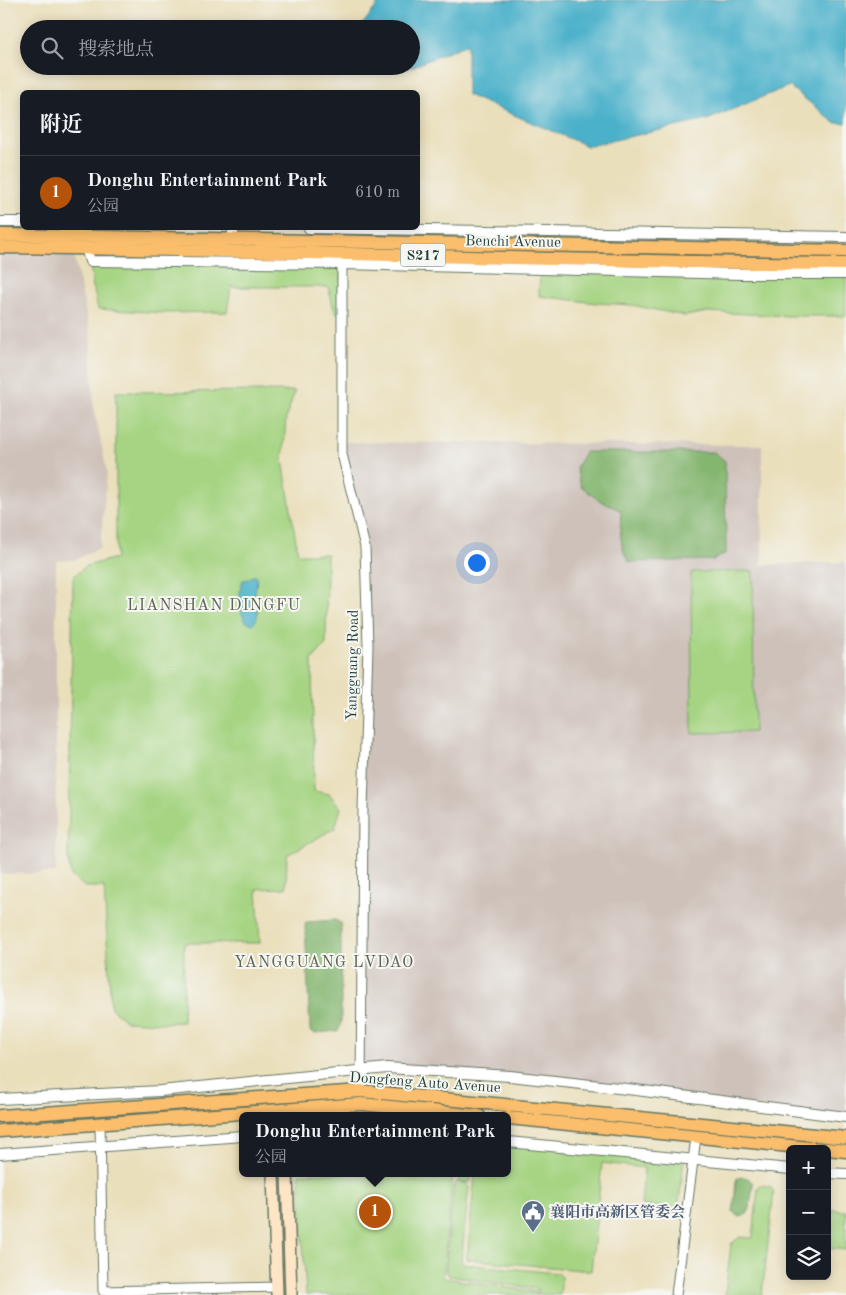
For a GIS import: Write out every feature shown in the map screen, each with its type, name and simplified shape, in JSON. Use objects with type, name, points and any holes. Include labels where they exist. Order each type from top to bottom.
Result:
[{"type":"main road","name":"Benchi Avenue","points":[[0,235],[233,234],[342,253],[846,251]]},
{"type":"main road","name":"Benchi Avenue","points":[[0,247],[846,264]]},
{"type":"main road","name":"Dongfeng Auto Avenue","points":[[0,1131],[271,1108],[284,1097],[361,1091],[846,1138]]},
{"type":"main road","points":[[284,1097],[285,1112]]},
{"type":"main road","name":"Dongfeng Auto Avenue","points":[[293,1112],[361,1104],[440,1112]]},
{"type":"main road","name":"Dongfeng Auto Avenue","points":[[0,1116],[271,1108]]},
{"type":"main road","points":[[511,1118],[786,1146]]},
{"type":"main road","points":[[831,1149],[846,1151]]},
{"type":"main road","points":[[273,1177],[277,1291]]},
{"type":"main road","points":[[287,1177],[290,1295]]},
{"type":"street","points":[[0,222],[20,222]]},
{"type":"street","points":[[416,230],[846,238]]},
{"type":"street","points":[[342,253],[721,273],[846,274]]},
{"type":"street","name":"Yangguang Road","points":[[342,253],[342,454],[365,547],[368,646],[363,809],[361,1091]]},
{"type":"street","points":[[0,1099],[160,1091],[387,1068],[510,1076],[646,1091],[846,1117]]},
{"type":"street","points":[[100,1124],[103,1293],[277,1291]]},
{"type":"street","points":[[0,1154],[239,1136]]},
{"type":"street","points":[[676,1295],[696,1137]]},
{"type":"street","points":[[511,1142],[786,1169]]},
{"type":"street","points":[[831,1172],[846,1174]]},
{"type":"shaded area","points":[[0,254],[74,255],[90,333],[94,408],[107,472],[100,548],[74,560],[56,561],[56,873],[0,874]]},
{"type":"shaded area","points":[[342,442],[762,445],[762,565],[846,562],[846,1117],[510,1076],[361,1071],[365,547]]},
{"type":"green space","points":[[90,261],[342,264],[343,313],[335,313],[328,287],[231,287],[227,312],[164,313],[98,309]]},
{"type":"green space","points":[[540,269],[846,274],[846,316],[789,316],[708,312],[685,316],[632,305],[539,296]]},
{"type":"green space","points":[[295,391],[286,417],[283,460],[298,554],[327,554],[326,644],[312,660],[314,791],[329,794],[341,808],[335,828],[287,855],[286,888],[257,889],[260,943],[184,943],[183,1022],[126,1021],[111,1008],[104,887],[85,887],[71,876],[68,859],[73,577],[86,566],[116,558],[116,392]]},
{"type":"green space","points":[[585,452],[714,452],[725,461],[726,553],[713,560],[629,562],[622,544],[620,531],[621,511],[597,499],[581,486],[576,468]]},
{"type":"green space","points":[[753,571],[754,732],[692,733],[691,572]]},
{"type":"green space","points":[[335,920],[341,923],[341,1023],[338,1031],[314,1033],[310,1031],[305,925],[306,922]]},
{"type":"green space","points":[[511,1142],[684,1159],[678,1209],[641,1205],[644,1168],[602,1163],[591,1271],[467,1259],[475,1177],[511,1177]]},
{"type":"green space","points":[[299,1177],[453,1177],[443,1278],[537,1292],[538,1295],[306,1295]]},
{"type":"green space","points":[[459,1177],[471,1177],[470,1183],[458,1182]]},
{"type":"green space","points":[[737,1178],[748,1178],[753,1183],[750,1209],[747,1214],[741,1217],[733,1212],[736,1181]]},
{"type":"green space","points":[[457,1182],[466,1184],[469,1187],[461,1262],[463,1264],[558,1273],[562,1277],[560,1295],[541,1295],[537,1289],[449,1276],[446,1264],[454,1185]]},
{"type":"green space","points":[[760,1185],[770,1186],[774,1192],[762,1295],[725,1295],[731,1244],[740,1237],[753,1238],[758,1188]]},
{"type":"green space","points":[[831,1209],[846,1211],[846,1250],[831,1248]]},
{"type":"water","points":[[381,0],[846,0],[846,123],[835,123],[789,86],[707,120],[587,146],[467,95],[467,44],[420,64],[420,20],[366,20]]},
{"type":"water","points":[[252,576],[256,576],[257,579],[255,596],[258,614],[253,624],[246,622],[240,601],[241,584],[243,580],[249,579]]},
{"type":"place","name":"Donghu Entertainment Park","points":[[375,1212]]},
{"type":"place","name":"襄阳市高新区管委会","points":[[533,1233]]},
{"type":"district","name":"LIANSHAN DINGFU","points":[[214,604]]},
{"type":"district","name":"YANGGUANG LVDAO","points":[[324,961]]}]
